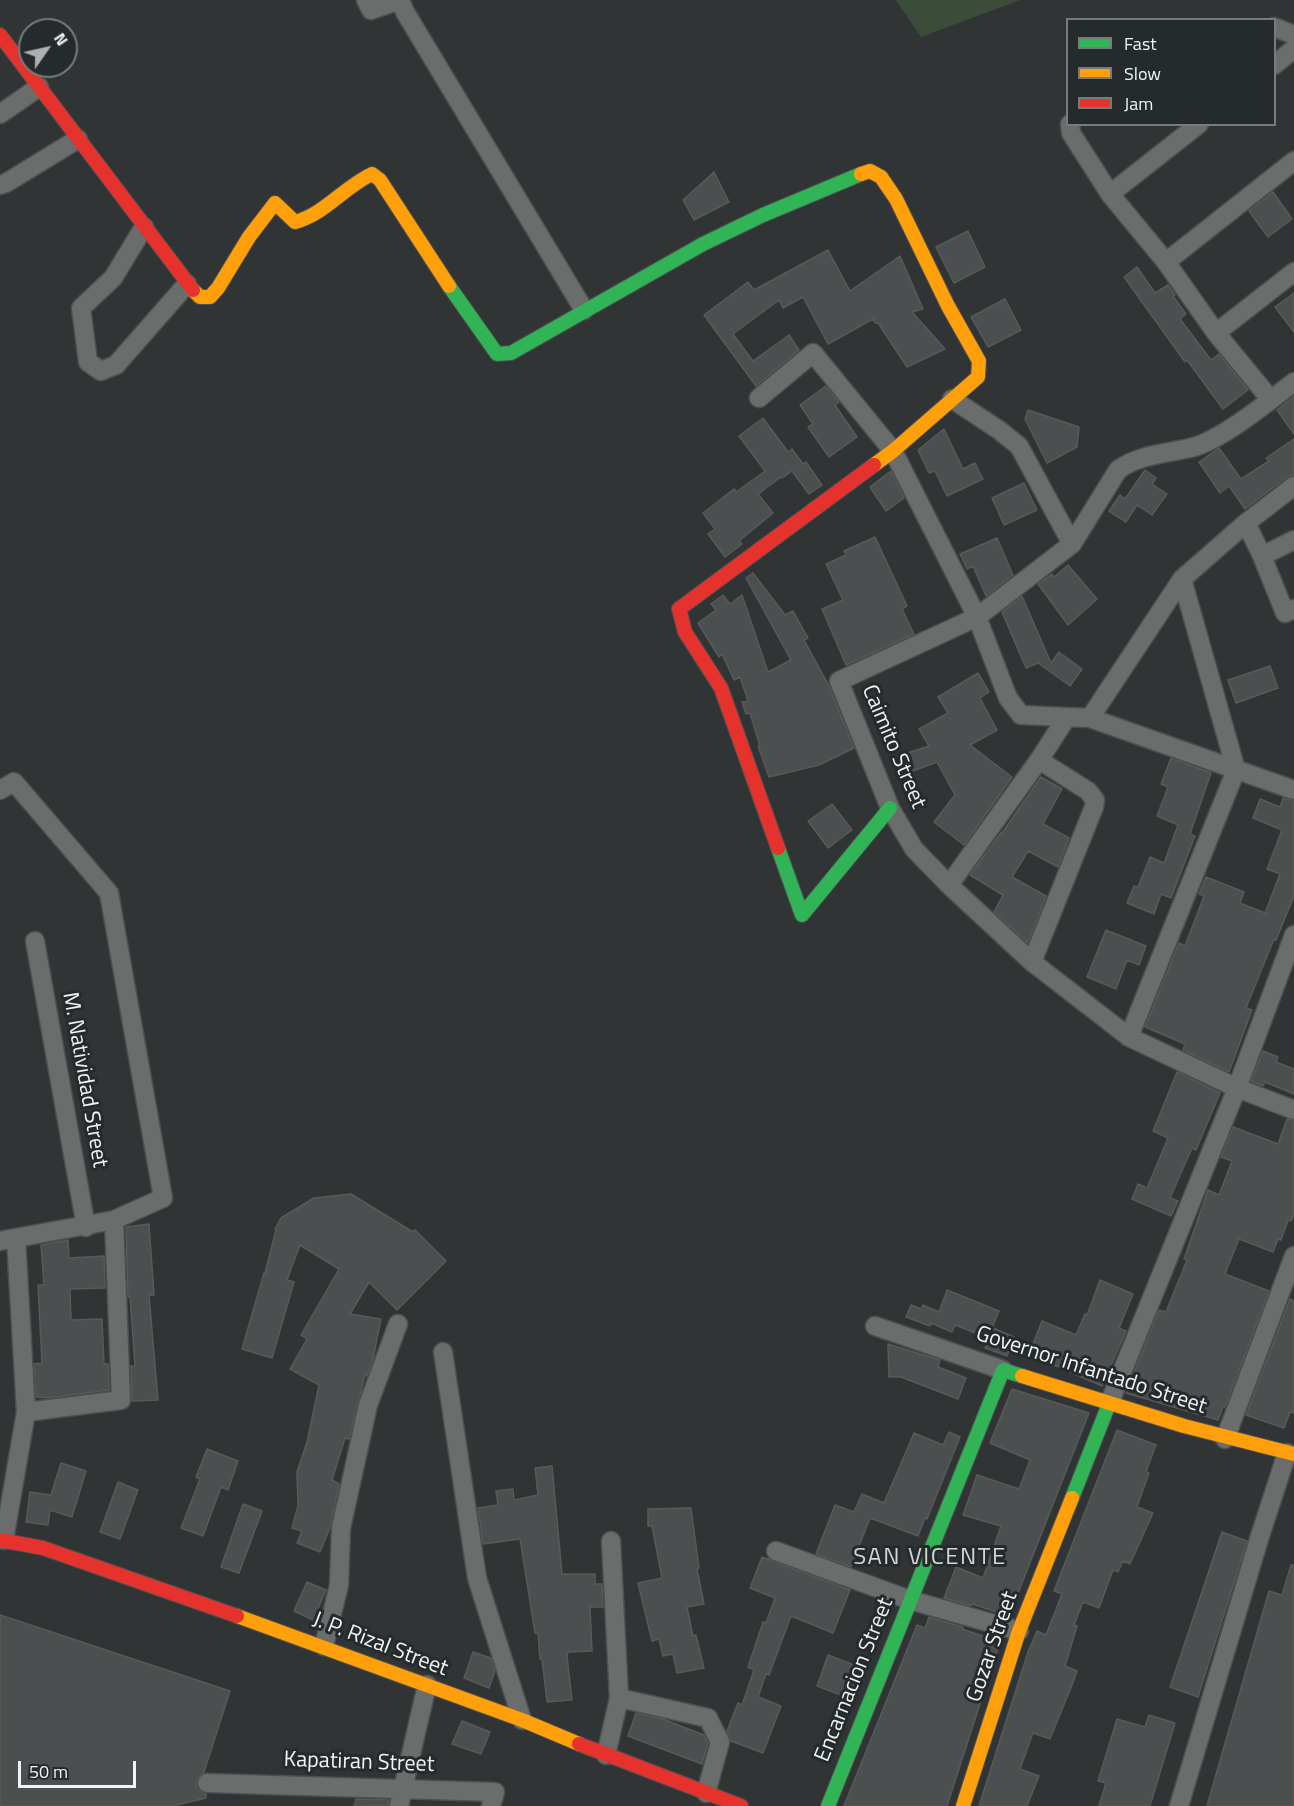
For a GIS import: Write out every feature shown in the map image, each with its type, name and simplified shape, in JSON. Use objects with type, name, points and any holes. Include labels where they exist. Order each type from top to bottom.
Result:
[{"type":"main road","points":[[0,36],[187,284],[200,297],[210,297],[218,288],[249,237],[275,203],[295,222],[310,218],[361,179],[372,174],[380,180],[428,257],[497,354],[511,354],[584,310],[724,232],[789,201],[860,173],[870,171],[881,177],[896,199],[925,261],[980,361],[978,377],[893,451],[679,609],[685,632],[720,688],[802,915],[890,808]]},
{"type":"main road","name":"Governor Infantado Street","points":[[1004,1370],[1224,1439],[1291,1454]]},
{"type":"main road","name":"Encarnacion Street","points":[[828,1806],[1004,1370]]},
{"type":"main road","name":"Gozar Street","points":[[963,1806],[1019,1631],[1109,1404]]},
{"type":"main road","name":"J. P. Rizal Street","points":[[2,1540],[70,1557],[324,1646],[522,1720],[606,1755],[741,1806]]},
{"type":"street","points":[[366,0],[371,10],[400,0],[405,12],[584,310]]},
{"type":"street","points":[[1276,27],[1294,35]]},
{"type":"street","points":[[1276,64],[1294,49]]},
{"type":"street","points":[[0,114],[39,87]]},
{"type":"street","points":[[1070,126],[1071,133],[1110,194],[1166,262],[1216,333],[1271,400]]},
{"type":"street","points":[[1110,194],[1195,126]]},
{"type":"street","points":[[0,185],[78,140]]},
{"type":"street","points":[[1166,262],[1294,161]]},
{"type":"street","points":[[144,227],[113,278],[81,308],[88,362],[101,371],[116,365],[187,284]]},
{"type":"street","points":[[1216,333],[1294,273]]},
{"type":"street","points":[[759,398],[813,353],[893,451],[978,618],[1008,698],[1022,715],[1090,718],[1294,790]]},
{"type":"street","name":"Caimito Street","points":[[1294,382],[1215,438],[1197,446],[1128,463],[1118,470],[1072,544],[978,618],[839,681],[890,808],[914,849],[949,885],[1032,962],[1129,1037],[1237,1088],[1294,1110]]},
{"type":"street","points":[[952,399],[1019,446],[1072,544]]},
{"type":"street","points":[[1090,718],[1182,579],[1246,523],[1294,486]]},
{"type":"street","points":[[1246,523],[1285,614],[1294,609]]},
{"type":"street","points":[[1262,556],[1294,540]]},
{"type":"street","points":[[1129,1037],[1236,770],[1182,579]]},
{"type":"street","points":[[949,885],[1040,760],[1067,717]]},
{"type":"street","points":[[1032,962],[1095,800],[1088,791],[1040,760]]},
{"type":"street","points":[[0,790],[14,782],[109,894],[163,1198],[114,1220],[8,1240],[26,1412],[2,1540]]},
{"type":"street","points":[[1109,1404],[1237,1088],[1294,935]]},
{"type":"street","name":"M. Natividad Street","points":[[35,941],[86,1227]]},
{"type":"street","points":[[26,1412],[121,1400],[114,1220]]},
{"type":"street","points":[[1224,1439],[1294,1256]]},
{"type":"street","points":[[324,1646],[339,1585],[341,1528],[368,1405],[398,1324]]},
{"type":"street","name":"Governor Infantado Street","points":[[875,1326],[1004,1370]]},
{"type":"street","points":[[443,1352],[477,1578],[522,1720]]},
{"type":"street","points":[[1179,1806],[1259,1539],[1291,1454]]},
{"type":"street","points":[[606,1755],[619,1698],[611,1541]]},
{"type":"street","points":[[776,1551],[910,1600],[1019,1631]]},
{"type":"street","points":[[401,1797],[427,1685]]},
{"type":"street","points":[[619,1698],[708,1718],[720,1742],[705,1793]]},
{"type":"street","name":"Kapatiran Street","points":[[207,1783],[401,1797],[495,1791],[491,1806]]},
{"type":"green space","points":[[896,0],[1020,0],[921,37]]},
{"type":"building","points":[[714,172],[729,202],[694,220],[683,200]]},
{"type":"building","points":[[1273,192],[1292,219],[1268,237],[1249,211]]},
{"type":"building","points":[[968,231],[985,267],[954,283],[936,247]]},
{"type":"building","points":[[828,250],[850,291],[900,256],[923,309],[912,312],[945,349],[907,367],[873,319],[828,344],[803,297],[783,308],[779,300],[733,334],[753,361],[789,335],[799,350],[756,386],[704,315],[748,282],[754,290]]},
{"type":"building","points":[[1137,267],[1155,293],[1168,285],[1186,314],[1180,319],[1211,360],[1219,354],[1248,390],[1223,409],[1187,360],[1185,362],[1124,277]]},
{"type":"building","points":[[1294,293],[1294,332],[1275,307]]},
{"type":"building","points":[[1005,299],[1021,330],[988,347],[971,317]]},
{"type":"building","points":[[826,386],[839,402],[835,405],[857,437],[829,457],[808,427],[813,424],[800,405]]},
{"type":"building","points":[[1294,396],[1294,434],[1277,410]]},
{"type":"building","points":[[1028,410],[1079,427],[1077,447],[1047,463],[1025,419]]},
{"type":"building","points":[[763,418],[788,452],[792,449],[803,464],[806,462],[822,485],[809,494],[792,471],[758,494],[773,513],[739,541],[742,544],[725,557],[708,534],[715,529],[703,513],[734,489],[736,492],[765,471],[739,436]]},
{"type":"building","points":[[944,429],[963,469],[975,463],[983,479],[947,496],[935,471],[929,473],[918,450]]},
{"type":"building","points":[[1294,439],[1294,475],[1287,477],[1245,509],[1229,486],[1220,493],[1199,462],[1219,448],[1241,479],[1269,461],[1266,458]]},
{"type":"building","points":[[1145,470],[1156,478],[1152,484],[1167,494],[1152,515],[1137,505],[1126,522],[1109,511],[1120,495],[1125,499]]},
{"type":"building","points":[[891,471],[904,498],[886,511],[870,487]]},
{"type":"building","points":[[1024,483],[1037,510],[1004,525],[992,498]]},
{"type":"building","points":[[875,537],[907,606],[902,609],[914,634],[846,665],[822,609],[843,600],[826,564],[846,555],[844,551]]},
{"type":"building","points":[[997,538],[1013,575],[986,596],[973,566],[967,569],[960,554]]},
{"type":"building","points":[[1068,565],[1097,599],[1068,625],[1038,584],[1052,574],[1054,577]]},
{"type":"building","points":[[753,573],[785,615],[793,611],[808,638],[804,640],[828,684],[854,748],[819,765],[769,777],[750,713],[746,714],[742,702],[748,701],[740,677],[734,680],[722,654],[719,657],[698,623],[716,610],[711,604],[723,595],[730,604],[742,595],[768,672],[791,660],[746,578]]},
{"type":"building","points":[[1022,596],[1051,663],[1059,652],[1082,669],[1070,686],[1038,663],[1026,668],[1002,612]]},
{"type":"building","points":[[1270,666],[1278,688],[1236,703],[1228,680]]},
{"type":"building","points":[[978,673],[989,692],[980,698],[997,730],[970,745],[1012,777],[964,845],[934,822],[955,795],[937,762],[905,774],[898,756],[929,746],[919,729],[948,713],[938,697]]},
{"type":"building","points":[[1171,758],[1211,773],[1190,834],[1195,836],[1171,898],[1161,894],[1154,914],[1127,903],[1134,886],[1138,887],[1150,857],[1164,863],[1178,825],[1157,816],[1168,787],[1161,784]]},
{"type":"building","points":[[1041,777],[1062,789],[1043,824],[1069,838],[1058,867],[1028,851],[1012,877],[1046,896],[1028,943],[994,912],[1003,895],[970,875]]},
{"type":"building","points":[[1283,798],[1294,801],[1294,896],[1246,1008],[1252,1010],[1229,1072],[1183,1050],[1185,1044],[1145,1027],[1179,943],[1185,946],[1204,896],[1199,894],[1206,877],[1244,892],[1240,903],[1265,913],[1280,874],[1267,869],[1282,830],[1253,818],[1260,799],[1280,807]]},
{"type":"building","points":[[832,804],[852,830],[828,848],[808,821]]},
{"type":"building","points":[[1106,930],[1146,946],[1139,965],[1127,960],[1116,989],[1087,977]]},
{"type":"building","points":[[1263,1051],[1278,1057],[1276,1062],[1294,1069],[1294,1094],[1265,1082],[1263,1086],[1251,1081]]},
{"type":"building","points":[[1177,1072],[1220,1093],[1196,1150],[1192,1148],[1170,1198],[1178,1201],[1171,1216],[1132,1199],[1138,1184],[1147,1188],[1168,1138],[1153,1131]]},
{"type":"building","points":[[1287,1119],[1294,1121],[1294,1214],[1291,1221],[1288,1220],[1281,1240],[1278,1239],[1273,1252],[1239,1239],[1225,1274],[1269,1291],[1218,1420],[1126,1393],[1159,1310],[1166,1312],[1187,1260],[1184,1259],[1208,1190],[1219,1195],[1232,1161],[1221,1157],[1233,1127],[1278,1144]]},
{"type":"building","points":[[351,1194],[413,1232],[415,1230],[446,1261],[397,1310],[369,1282],[350,1314],[381,1319],[373,1359],[367,1376],[365,1375],[349,1439],[345,1438],[332,1480],[339,1484],[330,1528],[320,1552],[297,1543],[302,1531],[292,1528],[298,1506],[297,1472],[307,1442],[319,1385],[290,1369],[307,1339],[301,1335],[339,1269],[300,1245],[287,1280],[294,1282],[272,1358],[242,1349],[265,1273],[275,1229],[281,1218],[314,1198]]},
{"type":"building","points":[[149,1224],[154,1295],[149,1295],[158,1400],[132,1401],[131,1366],[135,1366],[130,1296],[128,1297],[126,1227]]},
{"type":"building","points":[[68,1240],[69,1258],[104,1256],[105,1288],[70,1289],[71,1320],[102,1319],[104,1364],[108,1364],[109,1390],[49,1398],[36,1397],[34,1364],[42,1363],[38,1285],[44,1285],[41,1245]]},
{"type":"building","points":[[1100,1280],[1133,1294],[1119,1328],[1126,1331],[1102,1386],[1029,1354],[1042,1321],[1076,1335],[1085,1314],[1087,1315]]},
{"type":"building","points":[[947,1290],[999,1311],[988,1338],[955,1325],[952,1332],[931,1323],[930,1326],[906,1317],[911,1305],[921,1309],[923,1305],[939,1312]]},
{"type":"building","points":[[1290,1299],[1294,1301],[1294,1413],[1290,1412],[1284,1428],[1246,1415]]},
{"type":"building","points":[[993,1328],[1014,1337],[1007,1356],[985,1348]]},
{"type":"building","points":[[888,1344],[940,1360],[938,1367],[966,1378],[958,1399],[901,1377],[889,1377]]},
{"type":"building","points":[[1012,1389],[1089,1413],[1009,1616],[944,1598],[956,1567],[983,1578],[1001,1526],[963,1515],[977,1475],[1019,1489],[1030,1460],[990,1443]]},
{"type":"building","points":[[1117,1430],[1156,1445],[1137,1507],[1153,1513],[1130,1564],[1123,1561],[1118,1572],[1113,1570],[1099,1608],[1083,1602],[1074,1625],[1077,1626],[1065,1666],[1077,1671],[1072,1685],[1050,1739],[1033,1733],[1020,1769],[1039,1776],[1027,1806],[979,1806],[1028,1652],[1037,1631],[1046,1635],[1062,1594],[1054,1591]]},
{"type":"building","points":[[949,1432],[960,1437],[918,1536],[870,1518],[851,1567],[816,1554],[835,1505],[854,1512],[862,1494],[884,1503],[914,1433],[943,1445]]},
{"type":"building","points":[[207,1449],[238,1461],[228,1490],[221,1487],[203,1536],[181,1528],[200,1479],[196,1477]]},
{"type":"building","points":[[61,1463],[86,1471],[72,1517],[50,1510],[48,1525],[26,1522],[30,1492],[51,1495]]},
{"type":"building","points":[[552,1466],[562,1574],[595,1574],[595,1584],[602,1584],[603,1607],[590,1607],[592,1651],[568,1652],[572,1700],[547,1702],[538,1633],[535,1633],[520,1539],[483,1544],[478,1508],[498,1505],[496,1491],[513,1489],[514,1500],[538,1495],[535,1468]]},
{"type":"building","points":[[118,1482],[138,1490],[120,1539],[100,1532]]},
{"type":"building","points":[[243,1504],[262,1511],[239,1573],[221,1567]]},
{"type":"building","points":[[691,1508],[699,1568],[697,1569],[704,1604],[687,1607],[693,1636],[696,1635],[704,1668],[677,1673],[673,1654],[663,1656],[659,1639],[652,1641],[638,1583],[662,1578],[652,1526],[648,1526],[648,1509]]},
{"type":"building","points":[[1222,1532],[1247,1541],[1198,1697],[1170,1687]]},
{"type":"building","points":[[762,1557],[850,1590],[833,1633],[791,1616],[769,1675],[766,1674],[758,1697],[781,1706],[763,1753],[731,1741],[727,1731],[738,1703],[742,1705],[754,1670],[748,1667],[763,1622],[766,1623],[775,1598],[750,1588]]},
{"type":"building","points":[[1291,1565],[1294,1565],[1294,1806],[1207,1806],[1269,1591],[1282,1595]]},
{"type":"building","points":[[307,1582],[326,1590],[313,1620],[294,1611]]},
{"type":"building","points":[[0,1615],[230,1691],[204,1772],[196,1782],[197,1789],[206,1794],[206,1798],[173,1806],[0,1806]]},
{"type":"building","points":[[929,1617],[963,1627],[962,1629],[1000,1642],[947,1806],[844,1806],[917,1625],[925,1628]]},
{"type":"building","points":[[473,1652],[491,1658],[495,1671],[489,1688],[464,1678]]},
{"type":"building","points":[[828,1655],[867,1670],[854,1700],[817,1686]]},
{"type":"building","points":[[636,1713],[663,1719],[704,1735],[708,1743],[702,1764],[628,1736]]},
{"type":"building","points":[[1149,1715],[1175,1723],[1150,1806],[1099,1806],[1106,1783],[1098,1781],[1117,1719],[1145,1727]]},
{"type":"building","points":[[462,1721],[490,1732],[481,1754],[452,1744]]},
{"type":"building","points":[[356,1799],[389,1800],[388,1806],[354,1806]]},
{"type":"traffic: fast","points":[[449,286],[497,354],[511,353],[703,244],[763,215],[861,174]]},
{"type":"traffic: fast","points":[[778,848],[802,915],[890,808]]},
{"type":"traffic: fast","points":[[828,1806],[1003,1370],[1022,1376]]},
{"type":"traffic: fast","points":[[1072,1498],[1109,1404]]},
{"type":"traffic: slow","points":[[861,174],[870,171],[881,177],[896,199],[948,306],[979,361],[978,377],[874,465]]},
{"type":"traffic: slow","points":[[193,290],[200,297],[210,297],[218,288],[249,237],[275,203],[295,222],[316,213],[372,174],[380,180],[449,286]]},
{"type":"traffic: slow","points":[[1022,1376],[1184,1426],[1294,1454]]},
{"type":"traffic: slow","points":[[963,1806],[1019,1631],[1072,1498]]},
{"type":"traffic: slow","points":[[237,1616],[522,1720],[579,1744]]},
{"type":"traffic: jam","points":[[0,35],[193,290]]},
{"type":"traffic: jam","points":[[778,848],[721,688],[685,632],[679,609],[874,465]]},
{"type":"traffic: jam","points":[[0,1540],[43,1548],[237,1616]]},
{"type":"traffic: jam","points":[[579,1744],[741,1806]]},
{"type":"district","name":"SAN VICENTE","points":[[930,1558]]}]
